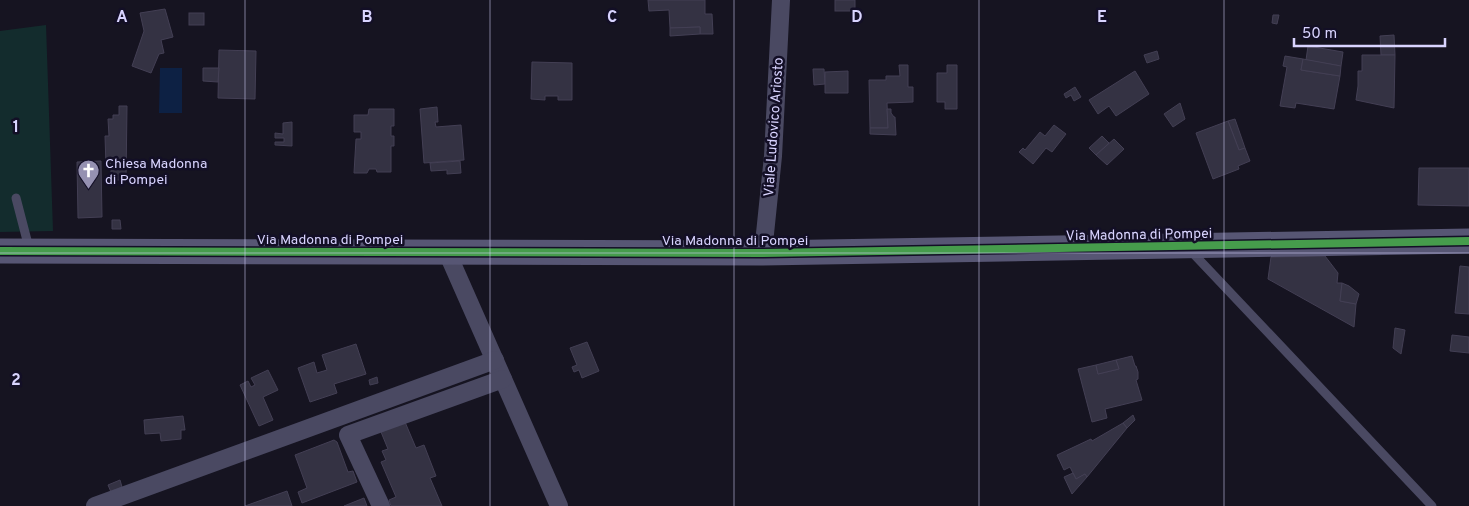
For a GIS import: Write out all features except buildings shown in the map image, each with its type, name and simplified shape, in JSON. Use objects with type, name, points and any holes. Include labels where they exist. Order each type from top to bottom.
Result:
[{"type":"street","name":"Viale Ludovico Ariosto","points":[[763,253],[773,156],[781,0]]},
{"type":"street","name":"Via Madonna di Pompei","points":[[0,251],[763,253],[1469,240]]},
{"type":"street","points":[[447,252],[559,506]]},
{"type":"street","points":[[95,506],[495,360]]},
{"type":"street","points":[[381,506],[348,435],[503,380]]},
{"type":"lane","points":[[16,198],[29,251]]},
{"type":"lane","points":[[1185,246],[1432,506]]},
{"type":"green space","points":[[46,25],[53,231],[0,232],[0,31]]},
{"type":"water","points":[[160,68],[182,68],[182,113],[159,113]]},
{"type":"cycle path","points":[[0,251],[763,253],[1469,241]]},
{"type":"place","name":"Chiesa Madonna di Pompei","points":[[89,190]]}]
